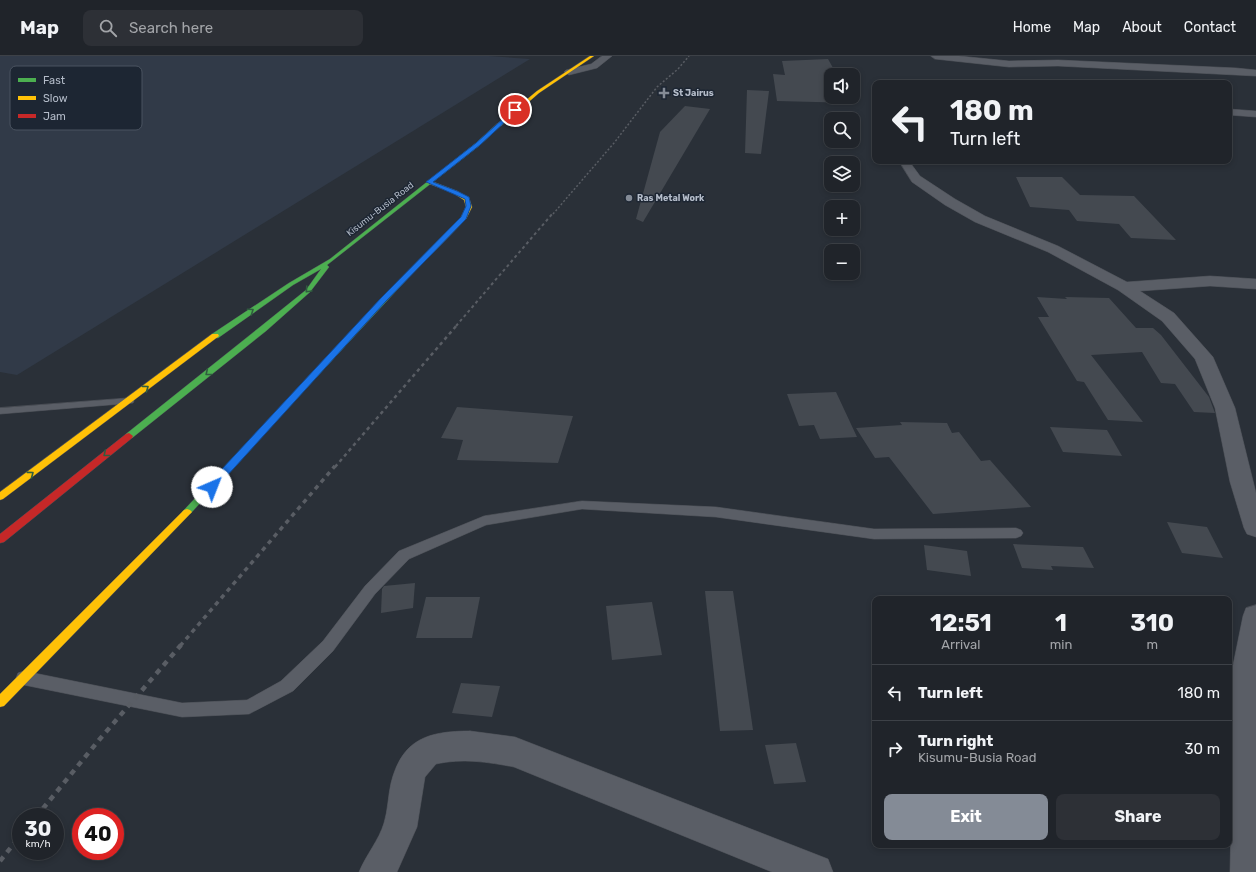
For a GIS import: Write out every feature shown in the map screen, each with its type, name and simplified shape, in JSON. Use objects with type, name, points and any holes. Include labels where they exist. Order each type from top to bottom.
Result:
[{"type":"main road","name":"Kisumu-Busia Road","points":[[332,260],[478,144],[538,92],[569,72],[588,56]]},
{"type":"main road","points":[[0,702],[222,476],[378,305],[464,218],[469,206],[467,198],[429,182]]},
{"type":"main road","points":[[0,497],[284,288],[332,260]]},
{"type":"main road","points":[[0,539],[297,301],[308,291],[332,260]]},
{"type":"street","points":[[569,72],[594,66],[608,56]]},
{"type":"street","points":[[935,56],[982,59],[1009,64],[1097,65],[1256,73]]},
{"type":"street","points":[[1232,112],[1256,114]]},
{"type":"street","points":[[905,164],[916,179],[936,193],[980,219],[1053,250],[1124,287],[1168,317],[1204,357],[1225,408],[1241,482],[1256,528]]},
{"type":"street","points":[[1124,287],[1210,281],[1256,284]]},
{"type":"street","points":[[1248,872],[1248,777],[1245,674],[1256,616]]},
{"type":"street","points":[[377,872],[393,845],[402,819],[406,792],[412,770],[424,754],[444,748],[475,745],[515,752],[816,872]]},
{"type":"lane","points":[[0,411],[129,401]]},
{"type":"lane","points":[[24,678],[182,710],[249,707],[287,686],[328,646],[370,590],[404,555],[484,521],[582,505],[716,512],[874,534],[1016,533]]},
{"type":"shaded area","points":[[0,56],[489,56],[530,59],[17,375],[0,372]]},
{"type":"building","points":[[828,59],[833,68],[824,68],[824,102],[777,101],[773,74],[785,75],[782,61]]},
{"type":"building","points":[[747,90],[769,91],[761,154],[745,153]]},
{"type":"building","points":[[685,106],[710,109],[643,222],[636,219],[660,132]]},
{"type":"building","points":[[1016,177],[1062,177],[1080,195],[1134,196],[1176,240],[1131,238],[1119,224],[1077,221],[1069,210],[1030,207]]},
{"type":"building","points":[[1037,297],[1067,299],[1065,297],[1109,298],[1136,328],[1153,328],[1161,335],[1209,397],[1215,413],[1194,412],[1175,384],[1161,383],[1142,352],[1091,355],[1143,422],[1108,420],[1084,382],[1077,381],[1038,317],[1049,317]]},
{"type":"building","points":[[836,392],[857,437],[820,439],[814,425],[799,426],[787,394]]},
{"type":"building","points":[[457,407],[573,416],[558,463],[457,460],[463,440],[441,438]]},
{"type":"building","points":[[900,422],[947,423],[952,433],[959,432],[981,461],[990,460],[1031,507],[933,514],[889,457],[875,458],[856,428],[902,425]]},
{"type":"building","points":[[1050,427],[1107,430],[1122,456],[1063,452]]},
{"type":"building","points":[[1167,522],[1207,527],[1223,558],[1182,553]]},
{"type":"building","points":[[1013,544],[1083,547],[1094,568],[1051,566],[1053,570],[1022,568]]},
{"type":"building","points":[[924,545],[967,551],[971,576],[927,570]]},
{"type":"building","points":[[415,583],[413,608],[381,613],[382,589],[384,586]]},
{"type":"building","points":[[705,591],[733,591],[753,730],[720,731]]},
{"type":"building","points":[[426,597],[480,597],[472,638],[416,638]]},
{"type":"building","points":[[652,602],[662,655],[612,660],[606,606]]},
{"type":"building","points":[[461,683],[500,686],[492,717],[452,713]]},
{"type":"building","points":[[796,743],[806,782],[774,784],[765,745]]},
{"type":"railway","points":[[553,214],[614,143],[657,87],[678,69],[689,56]]},
{"type":"railway","points":[[456,326],[553,213]]},
{"type":"railway","points":[[335,467],[457,325]]},
{"type":"railway","points":[[180,646],[335,466]]},
{"type":"railway","points":[[43,808],[99,740],[181,645]]},
{"type":"railway","points":[[0,861],[12,846]]},
{"type":"traffic: fast","points":[[215,336],[291,284],[332,260],[478,144],[499,125]]},
{"type":"traffic: fast","points":[[129,436],[263,329],[308,291],[326,267]]},
{"type":"traffic: fast","points":[[187,512],[407,276]]},
{"type":"traffic: slow","points":[[499,125],[538,92],[592,56]]},
{"type":"traffic: slow","points":[[407,276],[464,218],[469,207],[467,199],[455,192],[429,182]]},
{"type":"traffic: slow","points":[[0,497],[215,336]]},
{"type":"traffic: slow","points":[[0,702],[187,512]]},
{"type":"traffic: jam","points":[[0,539],[129,436]]},
{"type":"place","name":"St Jairus","points":[[664,93]]},
{"type":"place","name":"Ras Metal Work","points":[[629,198]]},
{"type":"route","points":[[212,487],[321,366],[464,218],[469,206],[467,198],[429,182],[478,144],[515,110]]}]
